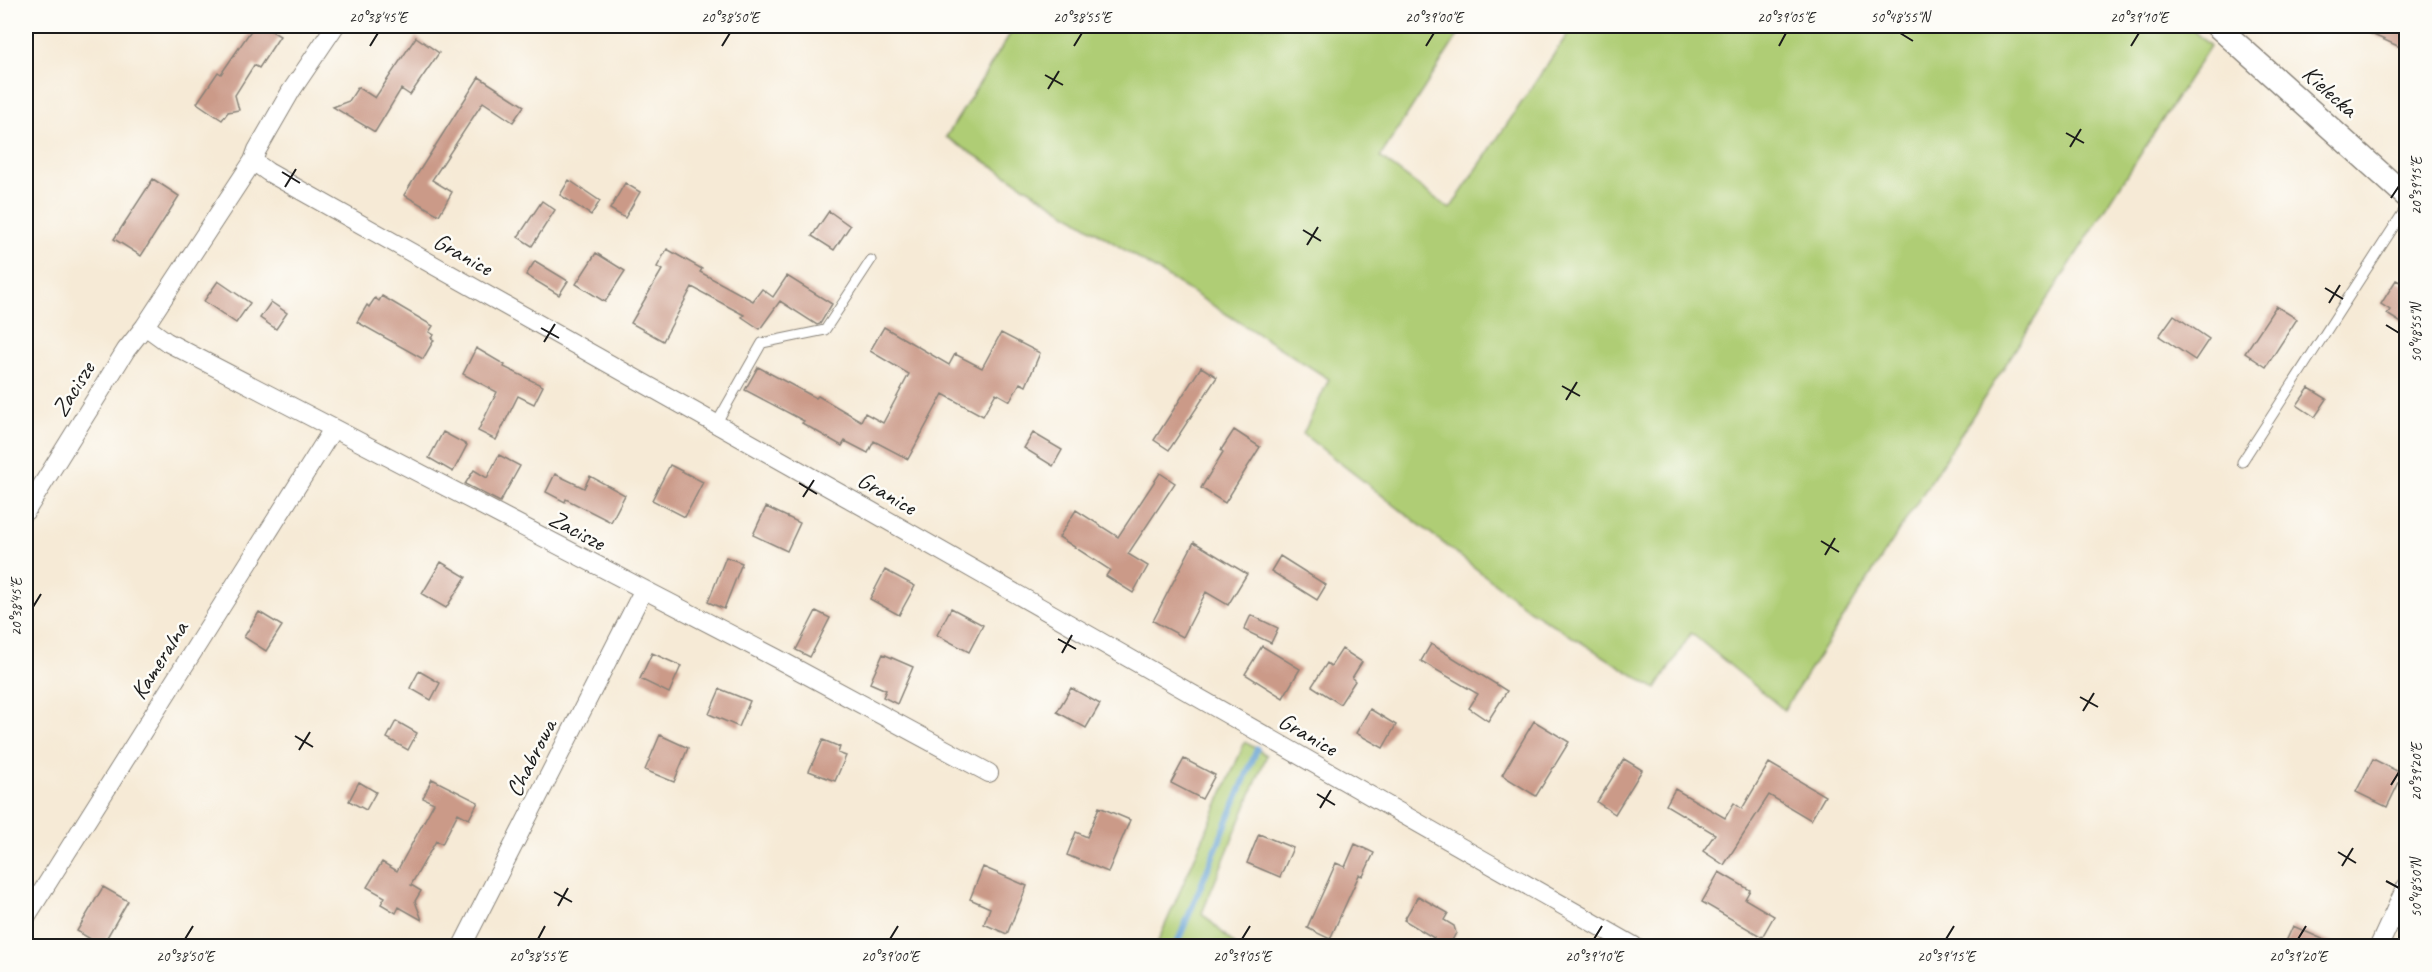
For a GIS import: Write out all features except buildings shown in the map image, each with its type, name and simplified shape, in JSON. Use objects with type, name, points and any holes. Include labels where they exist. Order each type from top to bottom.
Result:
[{"type":"street","points":[[253,160],[291,91],[335,26]]},
{"type":"street","name":"Kielecka","points":[[2217,26],[2406,196]]},
{"type":"street","name":"Zacisze","points":[[26,511],[126,350],[145,326],[253,160]]},
{"type":"street","name":"Granice","points":[[253,160],[268,172],[1634,946]]},
{"type":"street","name":"Zacisze","points":[[145,326],[167,342],[776,658],[989,773]]},
{"type":"street","name":"Kameralna","points":[[26,917],[333,429]]},
{"type":"street","name":"Chabrowa","points":[[462,946],[643,591]]},
{"type":"street","points":[[2379,946],[2406,887]]},
{"type":"lane","points":[[2242,462],[2406,208]]},
{"type":"lane","points":[[716,424],[762,343],[825,330],[871,260]]},
{"type":"green space","points":[[1015,26],[1464,26],[1380,157],[1450,209],[1573,26],[2188,26],[2210,46],[1784,710],[1691,633],[1656,689],[1529,610],[1303,434],[1329,379],[946,137]]},
{"type":"green space","points":[[1245,742],[1267,755],[1202,913],[1236,946],[1156,946]]},
{"type":"waterway","points":[[1176,946],[1257,749]]}]
